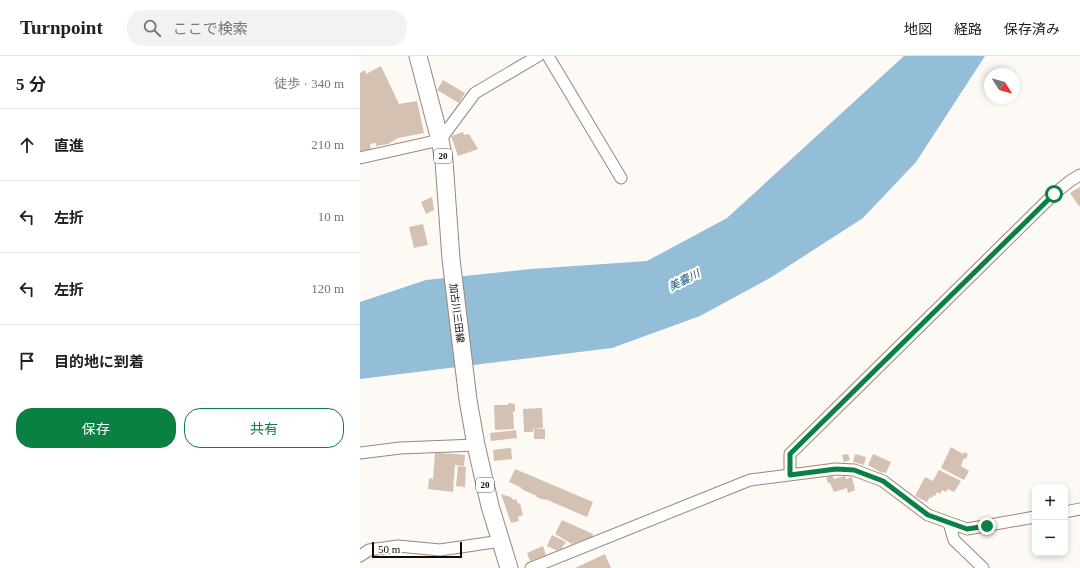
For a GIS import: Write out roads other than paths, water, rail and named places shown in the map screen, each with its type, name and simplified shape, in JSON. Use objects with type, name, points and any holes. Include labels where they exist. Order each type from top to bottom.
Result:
[{"type":"main road","name":"加古川三田線","points":[[418,56],[444,161],[450,259],[468,400],[476,445],[490,506],[509,568]]},
{"type":"street","points":[[360,158],[440,140],[475,93],[538,56]]},
{"type":"street","points":[[548,56],[620,178]]},
{"type":"street","points":[[790,475],[790,454],[1054,194],[1080,175]]},
{"type":"street","points":[[360,454],[400,448],[476,445]]},
{"type":"street","points":[[531,568],[750,480],[836,469],[854,470],[883,481],[928,515],[967,529],[1032,517]]},
{"type":"street","points":[[1068,511],[1080,509]]},
{"type":"street","points":[[949,522],[954,540],[983,568]]},
{"type":"street","points":[[360,556],[369,550],[398,546],[440,550],[501,541]]},
{"type":"water","name":"美嚢川","points":[[904,56],[985,56],[916,162],[863,218],[770,278],[700,316],[612,348],[360,379],[360,302],[426,280],[531,269],[647,261],[727,218]]}]
